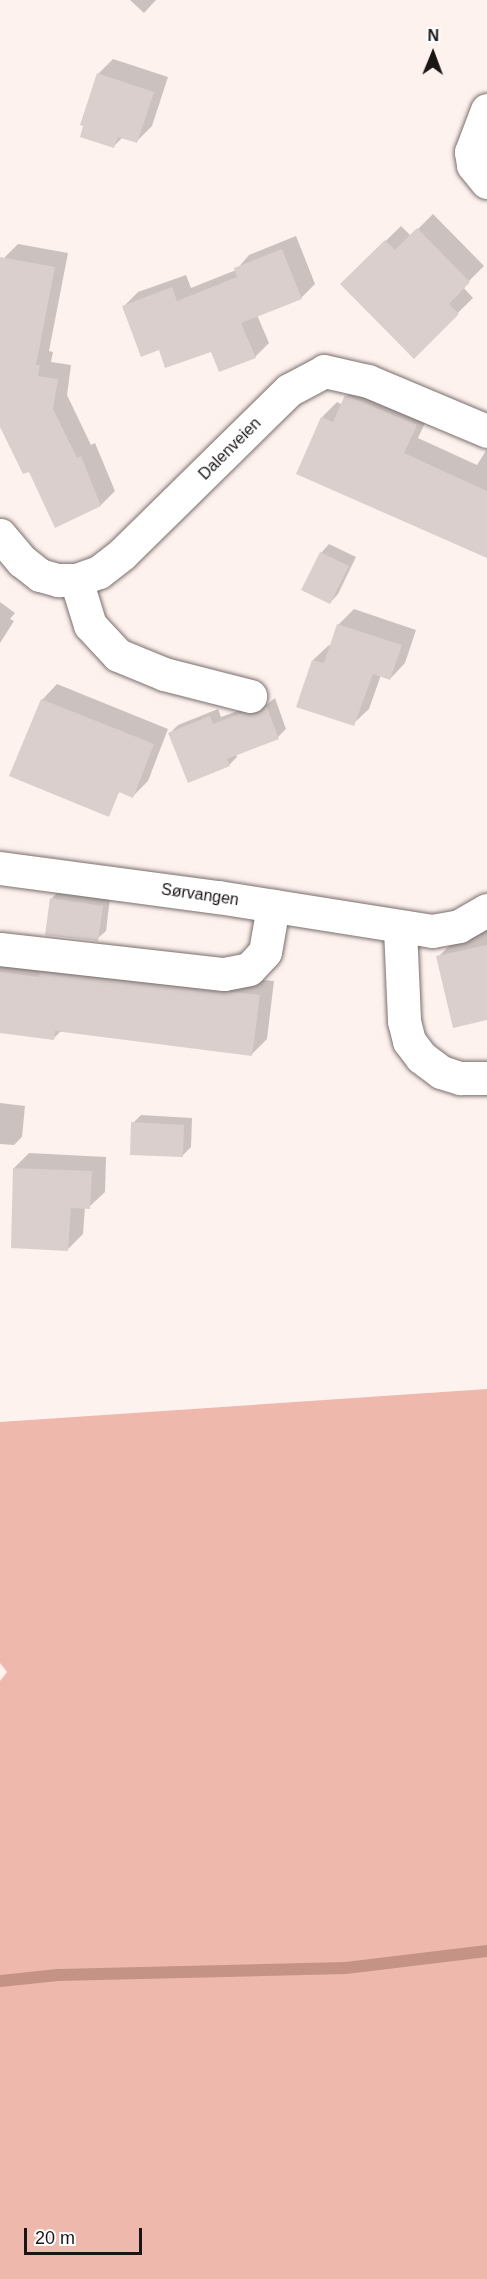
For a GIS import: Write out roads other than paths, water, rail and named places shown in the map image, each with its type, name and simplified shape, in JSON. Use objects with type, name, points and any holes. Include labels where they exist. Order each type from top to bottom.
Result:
[{"type":"street","points":[[487,110],[471,152],[473,165],[487,182]]},
{"type":"street","name":"Dalenveien","points":[[0,535],[22,561],[40,575],[58,580],[76,580],[99,572],[122,554],[289,390],[324,371],[368,381],[487,431]]},
{"type":"street","points":[[76,580],[90,625],[118,655],[164,674],[250,696]]},
{"type":"street","name":"Sørvangen","points":[[0,868],[432,931],[459,926],[487,910]]},
{"type":"street","points":[[0,949],[224,974],[249,969],[265,952],[273,906]]},
{"type":"street","points":[[400,928],[404,1021],[409,1041],[421,1057],[441,1072],[460,1078],[487,1078]]},
{"type":"waterway","points":[[0,1981],[58,1975],[346,1968],[487,1951]]}]
